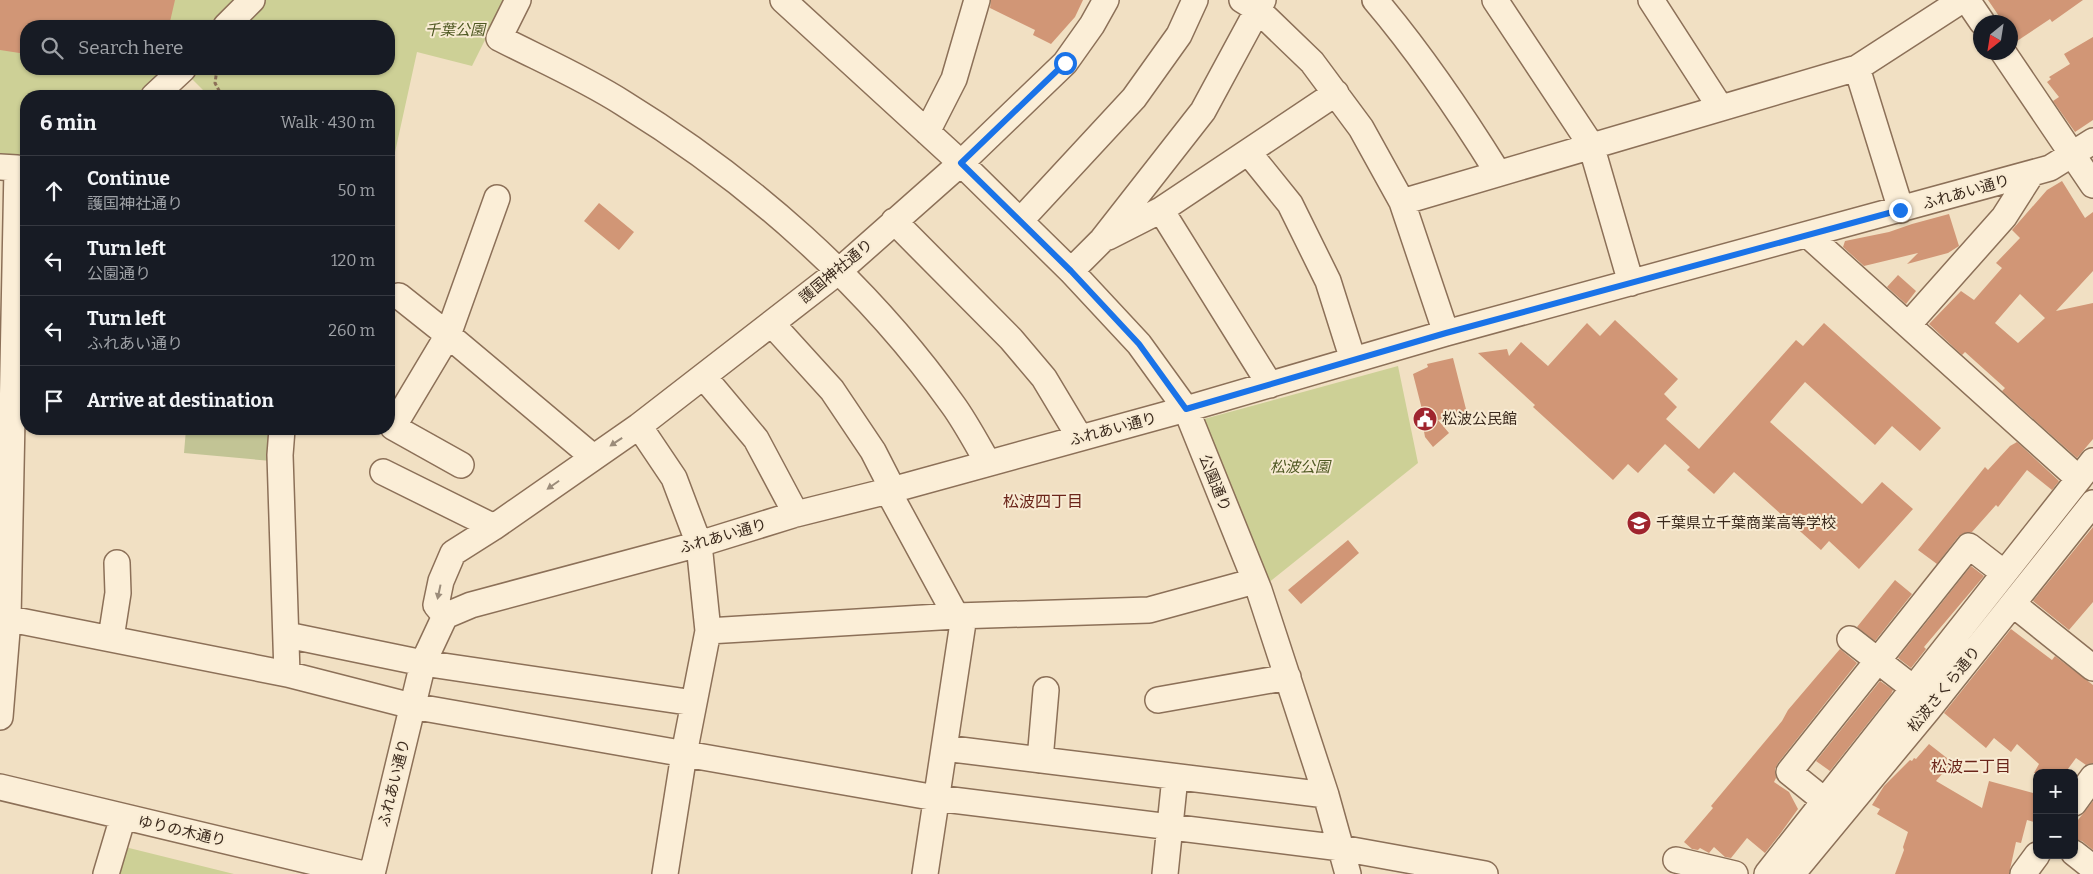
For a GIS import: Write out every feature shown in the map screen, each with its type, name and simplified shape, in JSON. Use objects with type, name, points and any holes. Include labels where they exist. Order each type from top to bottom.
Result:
[{"type":"street","points":[[232,20],[252,0]]},
{"type":"street","points":[[518,0],[499,38],[622,102],[675,137],[763,202],[839,271],[878,311],[915,354],[955,407],[988,463]]},
{"type":"street","name":"公園通り","points":[[782,0],[961,163],[1071,271],[1139,344],[1186,409],[1255,580],[1326,795],[1348,874]]},
{"type":"street","points":[[927,132],[954,79],[977,0]]},
{"type":"street","name":"護国神社通り","points":[[444,616],[436,605],[441,581],[454,553],[639,426],[839,271],[961,163],[1065,63],[1092,25],[1106,0]]},
{"type":"street","points":[[1020,221],[1134,98],[1179,35],[1195,0]]},
{"type":"street","points":[[1375,0],[1409,40],[1449,96],[1498,173]]},
{"type":"street","points":[[1494,0],[1591,145],[1631,282]]},
{"type":"street","points":[[1402,202],[1857,68],[1962,0]]},
{"type":"street","points":[[1967,0],[1977,15]]},
{"type":"street","points":[[1071,271],[1102,240],[1203,111],[1254,3],[1312,62],[1361,128],[1402,202],[1446,333]]},
{"type":"street","points":[[1659,3],[1720,108]]},
{"type":"street","points":[[2008,60],[2093,185]]},
{"type":"street","points":[[1857,68],[1900,210]]},
{"type":"street","points":[[160,90],[177,75]]},
{"type":"street","points":[[1102,240],[1161,210],[1336,93]]},
{"type":"street","name":"ふれあい通り","points":[[372,874],[423,663],[444,616],[471,605],[699,544],[796,514],[891,490],[1186,409],[1446,333],[2050,168],[2093,141]]},
{"type":"street","points":[[1248,152],[1290,204],[1328,281],[1353,360]]},
{"type":"street","points":[[0,717],[4,618],[7,251],[14,166]]},
{"type":"street","points":[[1908,325],[2004,218],[2032,173]]},
{"type":"street","points":[[395,424],[448,335],[497,198]]},
{"type":"street","points":[[1161,210],[1270,385]]},
{"type":"street","points":[[894,221],[1012,339],[1044,378],[1080,438]]},
{"type":"street","points":[[1767,874],[2086,470],[1908,325],[1808,235]]},
{"type":"street","points":[[399,296],[593,457]]},
{"type":"street","points":[[772,324],[832,390],[873,451],[891,490],[960,616],[944,748],[925,874]]},
{"type":"street","points":[[704,377],[756,439],[796,514]]},
{"type":"street","points":[[639,426],[674,478],[699,544],[708,631],[684,754],[665,874]]},
{"type":"street","points":[[395,428],[461,465]]},
{"type":"street","points":[[282,435],[280,455],[287,674]]},
{"type":"street","points":[[383,472],[494,527]]},
{"type":"street","name":"松波さくら通り","points":[[1792,874],[1927,711],[2093,503]]},
{"type":"street","points":[[1825,801],[1789,772],[1969,546],[2004,573]]},
{"type":"street","points":[[111,638],[118,593],[117,563]]},
{"type":"street","points":[[708,631],[960,616],[1149,610],[1255,580]]},
{"type":"street","points":[[2013,604],[2093,668]]},
{"type":"street","points":[[4,618],[287,674],[412,706],[936,798],[1341,848],[1485,874]]},
{"type":"street","points":[[287,635],[423,663],[694,703]]},
{"type":"street","points":[[1850,639],[1913,688]]},
{"type":"street","points":[[1158,700],[1288,677]]},
{"type":"street","points":[[1040,760],[1046,690]]},
{"type":"street","points":[[944,748],[1326,795]]},
{"type":"street","points":[[1165,874],[1175,777]]},
{"type":"street","points":[[2078,798],[2093,777]]},
{"type":"street","name":"ゆりの木通り","points":[[0,787],[364,874]]},
{"type":"street","points":[[106,874],[123,817]]},
{"type":"street","points":[[2078,856],[2093,868]]},
{"type":"street","points":[[2023,874],[2034,859]]},
{"type":"street","points":[[1676,860],[1735,874]]},
{"type":"path","points":[[216,75],[215,83],[219,90]]},
{"type":"green space","name":"千葉公園","points":[[0,0],[505,0],[472,66],[417,52],[395,152],[395,90],[203,90],[188,75],[395,75],[395,20],[20,20],[20,75],[166,75],[151,90],[20,90],[20,158],[0,160]]},
{"type":"green space","name":"松波公園","points":[[1398,366],[1418,463],[1268,583],[1204,419]]},
{"type":"green space","points":[[186,435],[273,435],[271,461],[184,453]]},
{"type":"green space","points":[[125,847],[234,874],[117,874]]},
{"type":"building","points":[[0,0],[175,0],[170,20],[20,20],[20,53],[0,50]]},
{"type":"building","points":[[991,0],[1083,0],[1075,17],[1051,44],[1033,35],[1035,30],[990,8]]},
{"type":"building","points":[[1988,0],[2083,0],[2052,22],[2050,19],[2018,40],[2018,15],[1998,15]]},
{"type":"building","points":[[2093,37],[2093,120],[2075,132],[2053,101],[2059,97],[2047,82],[2051,79],[2049,77],[2070,64],[2064,54]]},
{"type":"building","points":[[2062,181],[2085,218],[2093,212],[2093,271],[2056,311],[2093,303],[2093,439],[2077,458],[2002,391],[2005,388],[1965,352],[1962,355],[1929,324],[1961,291],[1974,300],[2002,268],[1996,263],[2020,238],[2012,230],[2047,190]],"holes":[[[2020,294],[2045,318],[2018,343],[1995,323]]]},
{"type":"building","points":[[599,203],[634,232],[619,250],[584,221]]},
{"type":"building","points":[[1949,214],[1959,246],[1948,253],[1907,264],[1918,253],[1864,266],[1843,247],[1845,241],[1889,232]]},
{"type":"building","points":[[1898,275],[1916,291],[1906,304],[1887,287]]},
{"type":"building","points":[[1615,320],[1678,379],[1664,394],[1677,407],[1666,419],[1699,449],[1796,340],[1803,346],[1824,323],[1941,428],[1920,451],[1892,426],[1875,445],[1805,382],[1770,422],[1862,504],[1882,482],[1913,509],[1859,569],[1829,541],[1821,550],[1734,472],[1714,494],[1687,470],[1690,467],[1665,444],[1638,473],[1628,464],[1613,480],[1533,407],[1535,405],[1478,353],[1507,349],[1509,356],[1521,342],[1548,366],[1587,323],[1600,336]]},
{"type":"building","points":[[1453,358],[1467,413],[1438,420],[1449,433],[1433,447],[1425,437],[1423,426],[1426,425],[1413,374],[1428,367],[1427,364]]},
{"type":"building","points":[[2017,442],[2059,481],[2052,490],[2027,470],[1998,507],[1996,505],[1972,532],[1964,533],[1958,537],[1937,564],[1918,550],[1985,467],[1988,470],[2010,446]]},
{"type":"building","points":[[2093,527],[2093,602],[2069,630],[2033,601]]},
{"type":"building","points":[[1348,540],[1359,553],[1301,604],[1288,590]]},
{"type":"building","points":[[1971,566],[1984,576],[1924,647],[1926,649],[1911,668],[1898,658]]},
{"type":"building","points":[[1895,580],[1912,594],[1875,641],[1857,627]]},
{"type":"building","points":[[2011,629],[2052,660],[2055,656],[2093,685],[2093,763],[2086,765],[2076,758],[2068,769],[2036,769],[2039,764],[2017,744],[2011,752],[1994,738],[1986,748],[1944,713]]},
{"type":"building","points":[[1840,649],[1857,663],[1775,769],[1776,778],[1774,782],[1789,792],[1798,809],[1780,834],[1765,853],[1747,838],[1731,858],[1725,857],[1714,847],[1709,853],[1700,848],[1698,850],[1692,849],[1684,842],[1713,808],[1711,806],[1782,721],[1788,710]]},
{"type":"building","points":[[1880,681],[1893,690],[1891,694],[1830,771],[1816,761]]},
{"type":"building","points":[[1929,744],[1952,762],[1936,781],[1982,808],[1989,781],[2033,793],[2033,822],[2027,820],[2021,843],[2016,842],[2009,874],[1895,874],[1904,850],[1903,847],[1908,832],[1877,814],[1880,809],[1872,805],[1884,786],[1910,760],[1916,759]]},
{"type":"building","points":[[2093,801],[2093,850],[2078,840],[2078,820]]},
{"type":"place","name":"松波公民館","points":[[1425,419]]},
{"type":"place","name":"千葉県立千葉商業高等学校","points":[[1639,523]]},
{"type":"district","name":"松波四丁目","points":[[1043,501]]},
{"type":"district","name":"松波二丁目","points":[[1971,766]]},
{"type":"route","points":[[1065,63],[961,163],[1071,271],[1139,344],[1186,409],[1446,333],[1900,210]]}]
